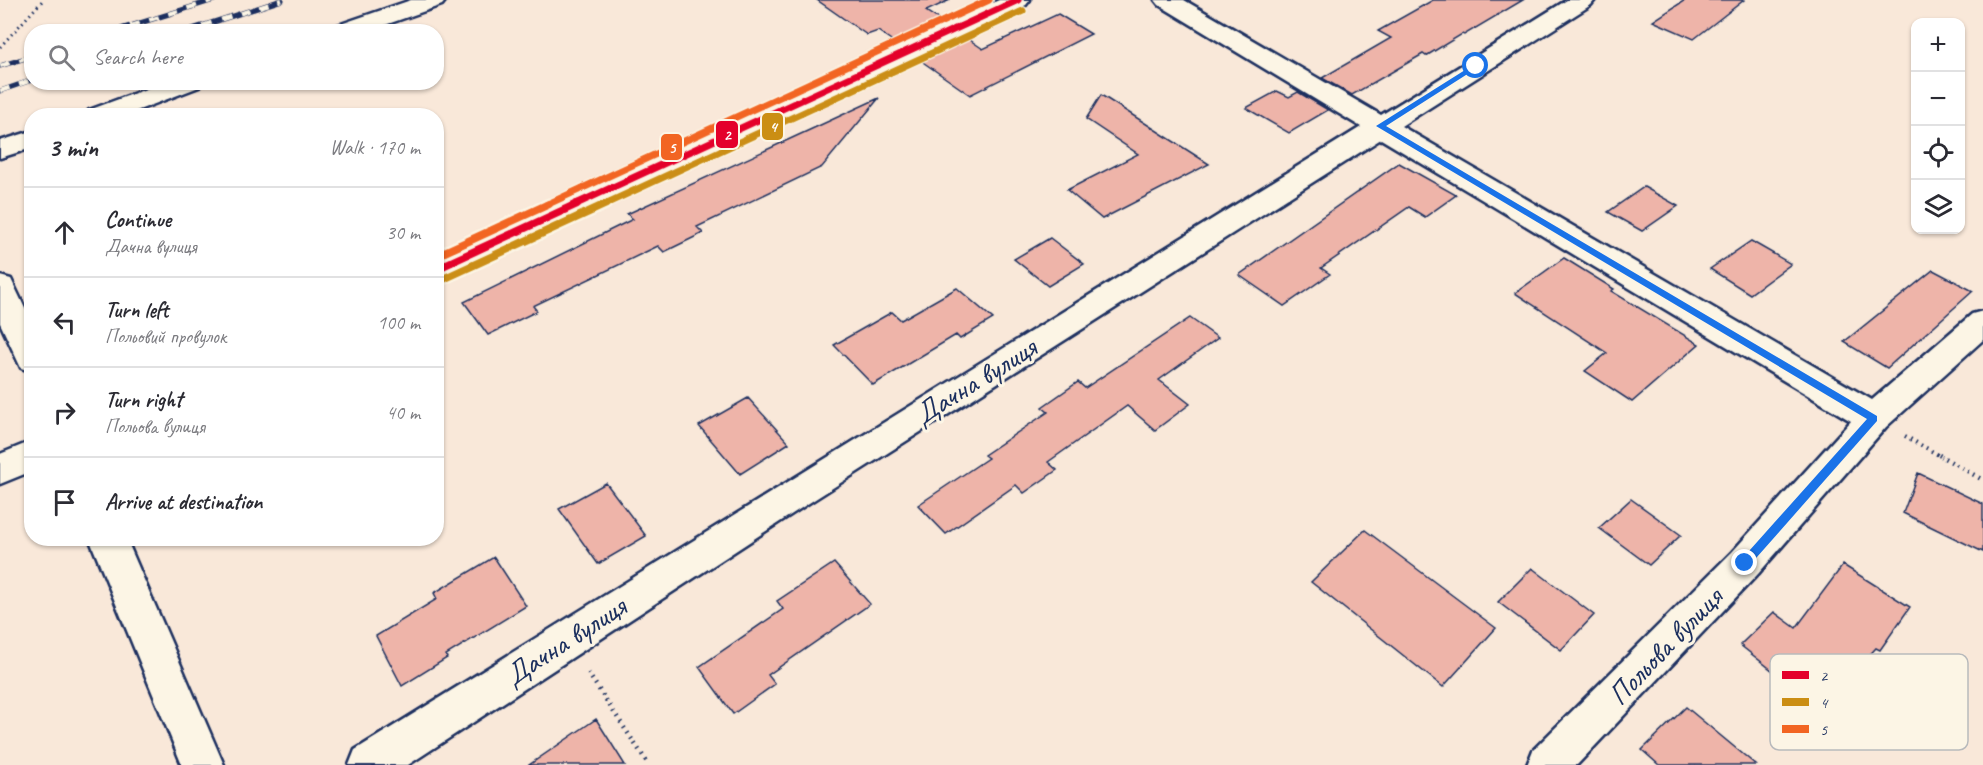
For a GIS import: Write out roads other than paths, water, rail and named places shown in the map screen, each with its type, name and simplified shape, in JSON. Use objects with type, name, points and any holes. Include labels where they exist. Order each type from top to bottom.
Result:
[{"type":"street","points":[[364,24],[434,0]]},
{"type":"street","points":[[444,265],[1018,0]]},
{"type":"street","points":[[1167,0],[1874,418]]},
{"type":"street","name":"Дачна вулиця","points":[[370,765],[1583,0]]},
{"type":"street","points":[[120,108],[168,90]]},
{"type":"street","points":[[0,150],[24,142]]},
{"type":"street","points":[[0,287],[24,342]]},
{"type":"street","name":"Польова вулиця","points":[[1548,765],[1745,563],[1874,418],[1983,322]]},
{"type":"street","points":[[0,470],[24,459]]},
{"type":"street","points":[[110,546],[203,765]]},
{"type":"railway","points":[[137,24],[214,0]]},
{"type":"railway","points":[[208,24],[282,0]]},
{"type":"railway","points":[[0,66],[24,58]]},
{"type":"railway","points":[[0,91],[24,83]]}]
